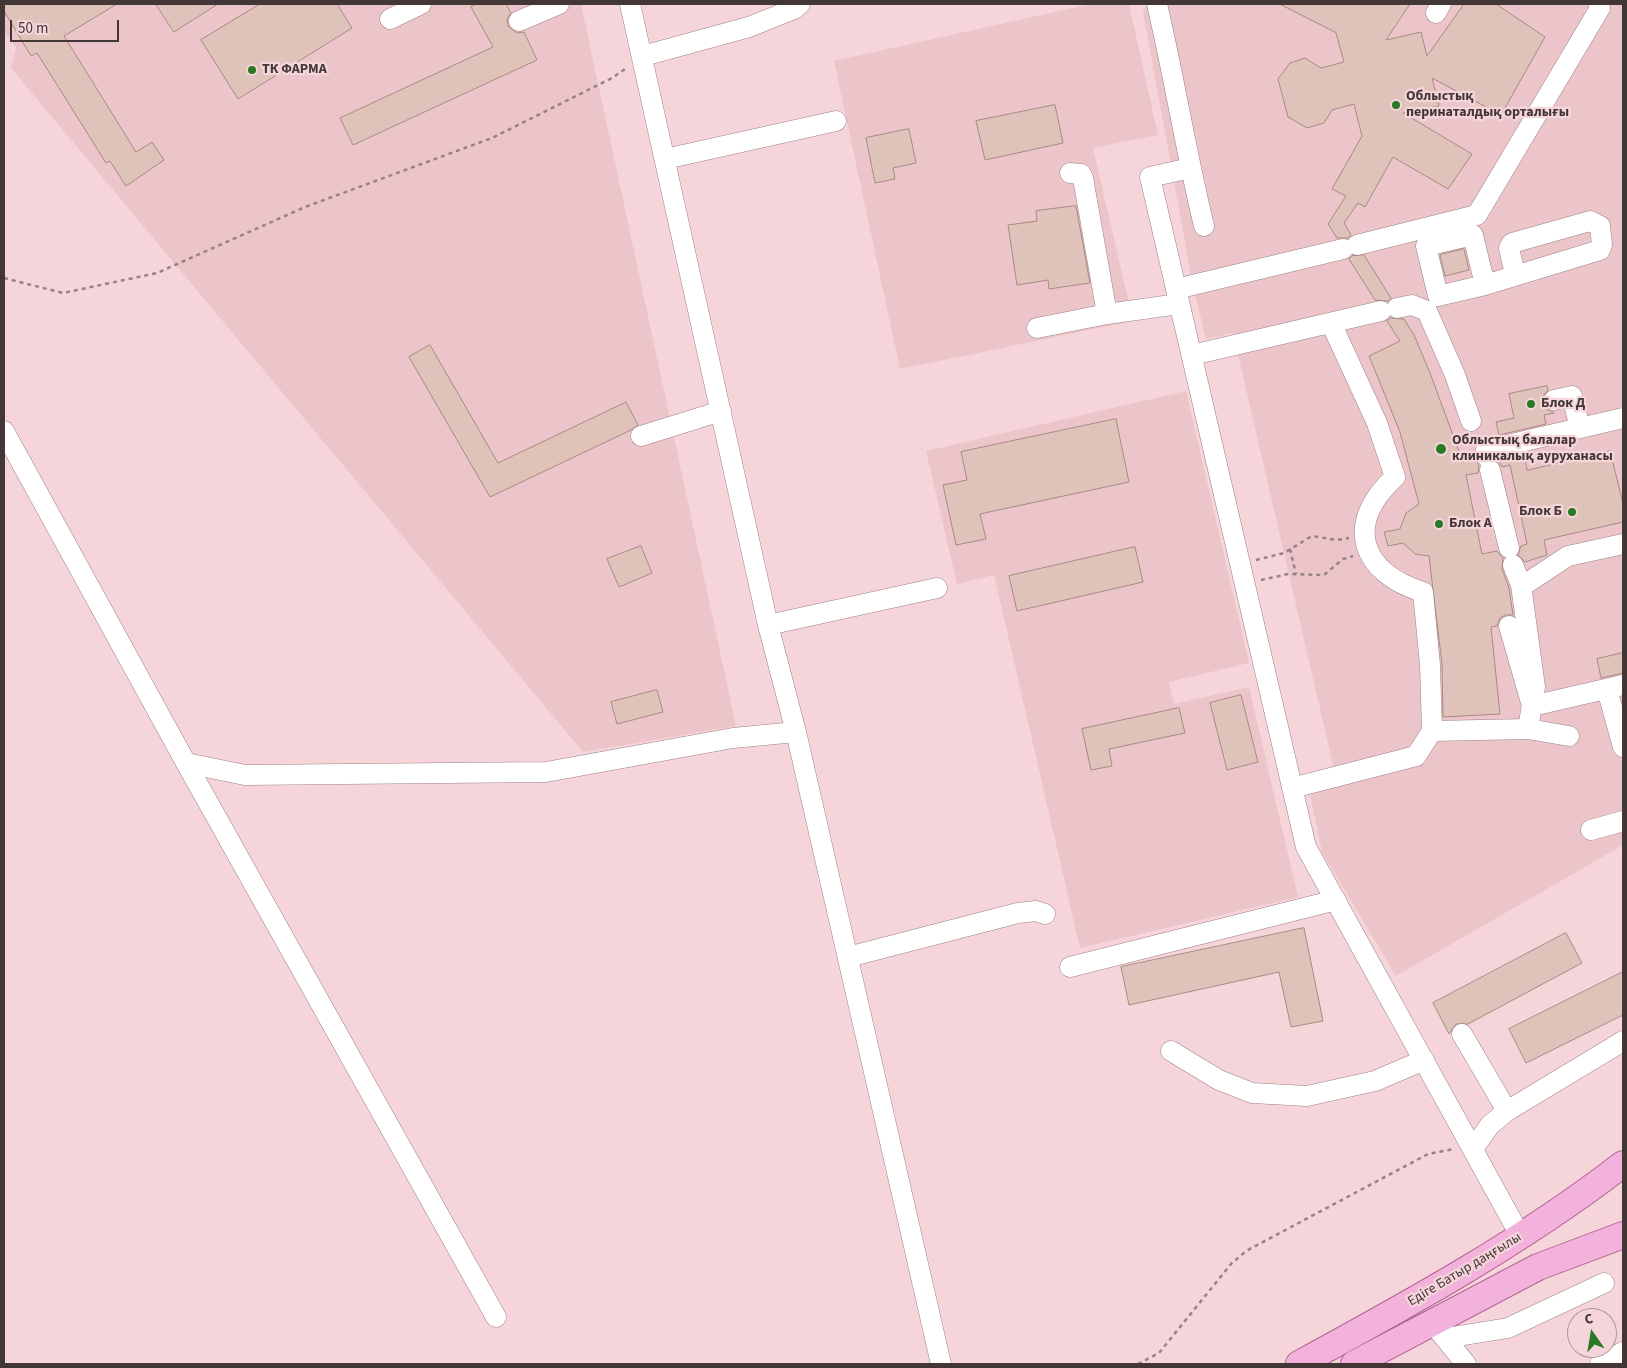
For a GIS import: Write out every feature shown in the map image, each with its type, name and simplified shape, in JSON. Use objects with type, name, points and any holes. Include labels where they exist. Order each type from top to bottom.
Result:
[{"type":"main road","name":"Едіге Батыр даңғылы","points":[[1299,1364],[1435,1290],[1573,1203],[1623,1164]]},
{"type":"main road","name":"Едіге Батыр даңғылы","points":[[1354,1364],[1439,1330],[1538,1267],[1623,1235]]},
{"type":"street","points":[[390,19],[421,4]]},
{"type":"street","points":[[519,21],[559,4]]},
{"type":"street","points":[[630,4],[768,625],[796,732],[941,1364]]},
{"type":"street","points":[[643,56],[749,27],[794,9],[800,4]]},
{"type":"street","points":[[1157,4],[1172,68],[1190,168],[1204,226]]},
{"type":"street","points":[[1037,328],[1178,297],[1350,247],[1477,215],[1600,8],[1599,4]]},
{"type":"street","points":[[665,159],[836,122]]},
{"type":"street","points":[[1190,168],[1150,177],[1306,847],[1521,1236]]},
{"type":"street","points":[[1070,173],[1081,174],[1083,178],[1107,314]]},
{"type":"street","points":[[1471,421],[1432,303],[1426,246],[1473,235],[1485,285]]},
{"type":"street","points":[[1192,355],[1389,309],[1432,303],[1515,274]]},
{"type":"street","points":[[1292,788],[1416,756],[1432,731],[1430,666],[1423,592],[1390,579],[1378,568],[1367,544],[1366,517],[1373,500],[1395,477],[1377,423],[1331,323]]},
{"type":"street","points":[[1554,400],[1572,396],[1580,428]]},
{"type":"street","points":[[641,436],[720,411]]},
{"type":"street","points":[[1528,729],[1535,686],[1521,585],[1511,556],[1486,450],[1623,418]]},
{"type":"street","points":[[4,431],[186,763],[496,1317]]},
{"type":"street","points":[[1521,585],[1568,556],[1623,544]]},
{"type":"street","points":[[768,625],[937,588]]},
{"type":"street","points":[[1509,626],[1532,706]]},
{"type":"street","points":[[1532,706],[1615,687],[1623,747]]},
{"type":"street","points":[[1432,731],[1528,729],[1569,736]]},
{"type":"street","points":[[186,763],[245,775],[546,772],[733,738],[796,732]]},
{"type":"street","points":[[1590,830],[1623,821]]},
{"type":"street","points":[[1070,967],[1336,900]]},
{"type":"street","points":[[848,957],[1018,913],[1036,911],[1045,914]]},
{"type":"street","points":[[1462,1034],[1507,1111]]},
{"type":"street","points":[[1472,1149],[1490,1125],[1507,1111],[1623,1041]]},
{"type":"street","points":[[1171,1051],[1219,1080],[1252,1093],[1307,1096],[1375,1081],[1424,1060]]},
{"type":"street","points":[[1439,1330],[1508,1328],[1604,1284]]},
{"type":"street","points":[[1439,1330],[1466,1364]]},
{"type":"street","points":[[1600,1364],[1623,1352]]},
{"type":"path","points":[[4,278],[63,294],[157,273],[305,207],[492,138],[612,78],[643,56]]},
{"type":"path","points":[[1240,564],[1284,553],[1312,536],[1367,544]]},
{"type":"path","points":[[1245,584],[1296,574],[1324,575],[1343,559],[1367,544]]},
{"type":"path","points":[[1290,549],[1296,574]]},
{"type":"path","points":[[1138,1364],[1159,1353],[1231,1264],[1246,1251],[1428,1154],[1449,1149],[1472,1149]]},
{"type":"shaded area","points":[[4,4],[581,4],[736,726],[583,752],[11,68],[16,48],[4,31]]},
{"type":"shaded area","points":[[1091,4],[1129,4],[1158,135],[1093,148],[1133,321],[900,369],[834,61]]},
{"type":"shaded area","name":"Облыстық балалар клиникалық ауруханасы","points":[[1147,4],[1623,4],[1623,845],[1396,976],[1322,852],[1309,789],[1337,782],[1233,333],[1206,339],[1193,286],[1143,12]]},
{"type":"shaded area","points":[[1186,391],[1249,663],[1169,682],[1174,704],[1249,687],[1298,897],[1080,948],[994,575],[957,584],[926,451]]},
{"type":"building","points":[[4,4],[117,4],[64,36],[136,152],[152,142],[164,160],[126,186],[110,161],[106,163],[37,53],[31,56],[4,11]]},
{"type":"building","points":[[156,4],[218,4],[174,32]]},
{"type":"building","name":"ТК ФАРМА","points":[[260,4],[337,4],[352,28],[238,99],[201,40]]},
{"type":"building","points":[[477,4],[506,4],[511,13],[507,19],[508,26],[517,33],[524,32],[537,60],[353,145],[340,118],[493,47],[471,7]]},
{"type":"building","name":"Облыстық перинаталдық орталығы","points":[[1280,4],[1410,4],[1386,40],[1421,32],[1427,56],[1464,4],[1496,4],[1545,37],[1501,115],[1432,78],[1439,106],[1403,113],[1472,154],[1448,189],[1393,157],[1365,207],[1358,203],[1344,223],[1351,235],[1348,238],[1337,238],[1328,224],[1346,196],[1332,189],[1362,136],[1354,104],[1332,110],[1324,123],[1307,128],[1288,117],[1278,79],[1290,63],[1305,58],[1321,68],[1344,62],[1336,33]]},
{"type":"building","points":[[1055,105],[1063,143],[985,160],[976,121]]},
{"type":"building","points":[[909,129],[916,163],[893,168],[895,179],[875,183],[866,138]]},
{"type":"building","points":[[1076,206],[1090,283],[1049,289],[1048,280],[1017,285],[1008,225],[1037,221],[1036,211]]},
{"type":"building","points":[[1464,249],[1469,270],[1445,276],[1440,255]]},
{"type":"building","points":[[1364,255],[1391,298],[1388,301],[1375,300],[1349,259],[1352,256]]},
{"type":"building","name":"Блок А","points":[[1391,318],[1404,319],[1414,335],[1463,462],[1475,459],[1479,466],[1478,473],[1466,475],[1482,554],[1497,551],[1503,558],[1502,569],[1509,588],[1513,615],[1505,615],[1500,618],[1497,626],[1491,627],[1500,714],[1443,717],[1442,664],[1429,556],[1415,554],[1403,543],[1388,546],[1384,532],[1400,529],[1406,513],[1419,504],[1400,432],[1369,356],[1400,341],[1387,321]]},
{"type":"building","points":[[430,345],[498,463],[626,402],[638,425],[490,497],[409,357]]},
{"type":"building","name":"Блок Д","points":[[1547,386],[1548,390],[1543,396],[1543,403],[1546,408],[1554,413],[1544,415],[1546,424],[1499,435],[1496,422],[1514,418],[1509,394]]},
{"type":"building","points":[[1116,419],[1129,482],[980,514],[986,539],[956,545],[943,485],[967,480],[961,452]]},
{"type":"building","name":"Блок Б","points":[[1610,451],[1623,503],[1623,522],[1544,540],[1547,555],[1525,562],[1518,555],[1521,546],[1527,544],[1510,465],[1502,467],[1498,459],[1524,453],[1527,470]]},
{"type":"building","points":[[641,546],[652,573],[619,587],[607,559]]},
{"type":"building","points":[[1135,547],[1143,582],[1017,611],[1009,576]]},
{"type":"building","points":[[1623,653],[1623,673],[1601,678],[1597,659]]},
{"type":"building","points":[[657,690],[663,712],[617,724],[611,702]]},
{"type":"building","points":[[1241,695],[1258,762],[1227,770],[1210,703]]},
{"type":"building","points":[[1179,708],[1185,733],[1109,749],[1112,766],[1091,770],[1082,729]]},
{"type":"building","points":[[1304,928],[1323,1021],[1291,1027],[1279,972],[1129,1005],[1121,967]]},
{"type":"building","points":[[1566,933],[1582,963],[1468,1024],[1456,1024],[1449,1034],[1433,1003]]},
{"type":"building","points":[[1623,972],[1623,1015],[1526,1063],[1509,1029]]},
{"type":"place","name":"ТК ФАРМА","points":[[252,70]]},
{"type":"place","name":"Облыстық перинаталдық орталығы","points":[[1396,105]]},
{"type":"place","name":"Блок Д","points":[[1531,404]]},
{"type":"place","name":"Облыстық балалар клиникалық ауруханасы","points":[[1441,449]]},
{"type":"place","name":"Блок Б","points":[[1572,512]]},
{"type":"place","name":"Блок А","points":[[1439,524]]}]
